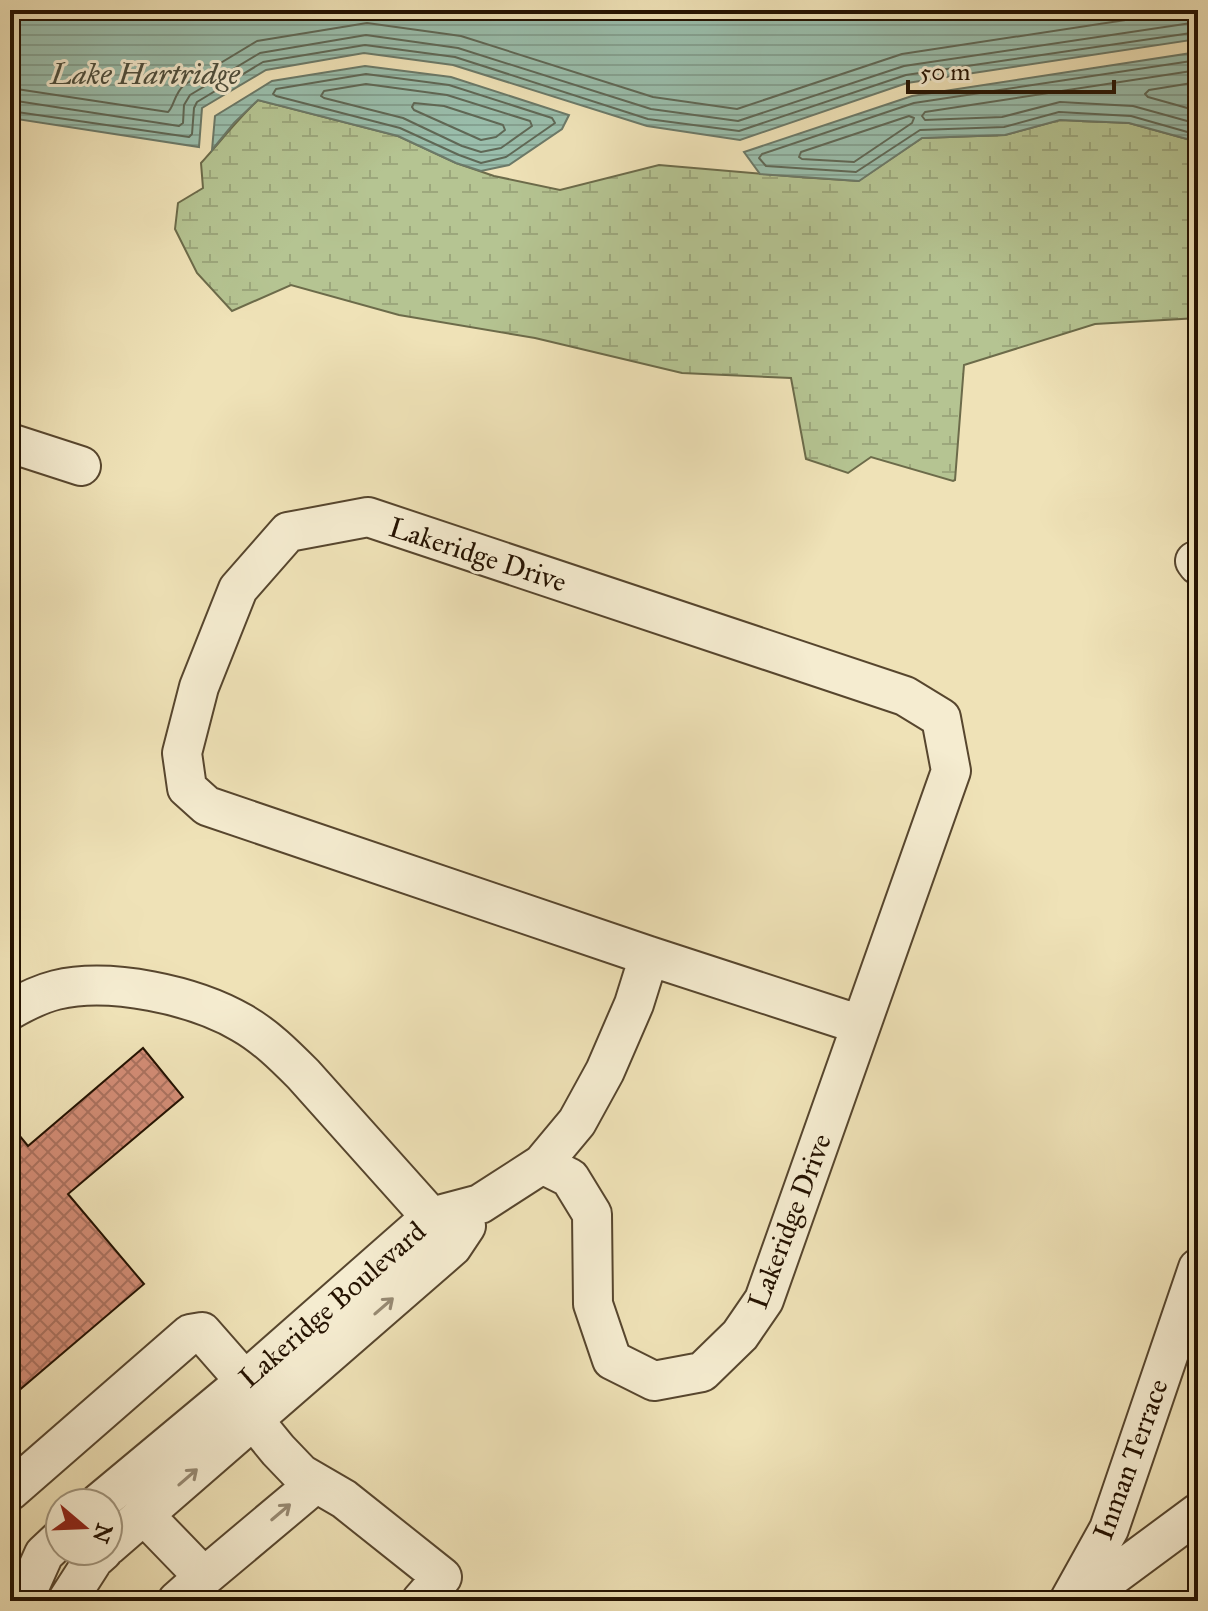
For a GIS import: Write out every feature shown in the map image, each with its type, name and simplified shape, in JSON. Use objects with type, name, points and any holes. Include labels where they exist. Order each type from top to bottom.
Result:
[{"type":"street","points":[[10,443],[81,466]]},
{"type":"street","name":"Lakeridge Drive","points":[[542,1164],[570,1178],[592,1214],[593,1304],[612,1360],[654,1381],[702,1372],[740,1335],[764,1300],[951,771],[941,718],[905,696],[368,517],[288,532],[238,589],[199,687],[182,753],[187,788],[207,806],[861,1025]]},
{"type":"street","name":"Lakeridge Boulevard","points":[[121,1487],[243,1398],[442,1232],[542,1164],[577,1122],[605,1071],[634,1004],[649,956]]},
{"type":"street","points":[[10,1010],[56,990],[111,987],[169,995],[225,1014],[262,1037],[292,1063],[442,1232]]},
{"type":"street","name":"Inman Terrace","points":[[1069,1601],[1109,1529],[1198,1268]]},
{"type":"street","points":[[10,1491],[190,1334],[202,1332],[243,1398],[301,1474],[344,1499],[442,1577],[421,1601]]},
{"type":"street","name":"Lakeridge Boulevard","points":[[124,1532],[144,1515],[243,1398]]},
{"type":"street","points":[[144,1515],[190,1589],[316,1483]]},
{"type":"street","points":[[1079,1601],[1198,1513]]},
{"type":"street","points":[[23,1601],[44,1554]]},
{"type":"street","points":[[67,1601],[89,1567]]},
{"type":"green space","points":[[258,100],[398,136],[456,163],[494,176],[560,190],[659,165],[858,181],[922,138],[1005,135],[1060,120],[1129,123],[1198,144],[1198,318],[1095,324],[964,365],[955,480],[871,457],[848,473],[806,459],[791,378],[682,373],[535,338],[399,315],[291,285],[232,311],[197,273],[175,229],[178,203],[203,188],[201,163]]},
{"type":"water","name":"Lake Hartridge","points":[[10,10],[1198,10],[1198,39],[907,83],[740,140],[647,126],[453,65],[364,53],[266,70],[202,108],[199,147],[10,118]]},
{"type":"water","points":[[1198,52],[1198,144],[1129,123],[1060,120],[1005,135],[922,138],[859,181],[760,174],[744,152],[912,96]]},
{"type":"water","points":[[365,66],[451,77],[569,115],[562,129],[509,165],[481,171],[398,136],[258,100],[212,150],[215,116],[272,81]]},
{"type":"building","points":[[143,1048],[183,1097],[68,1194],[144,1284],[10,1398],[10,1124],[28,1146]]}]
